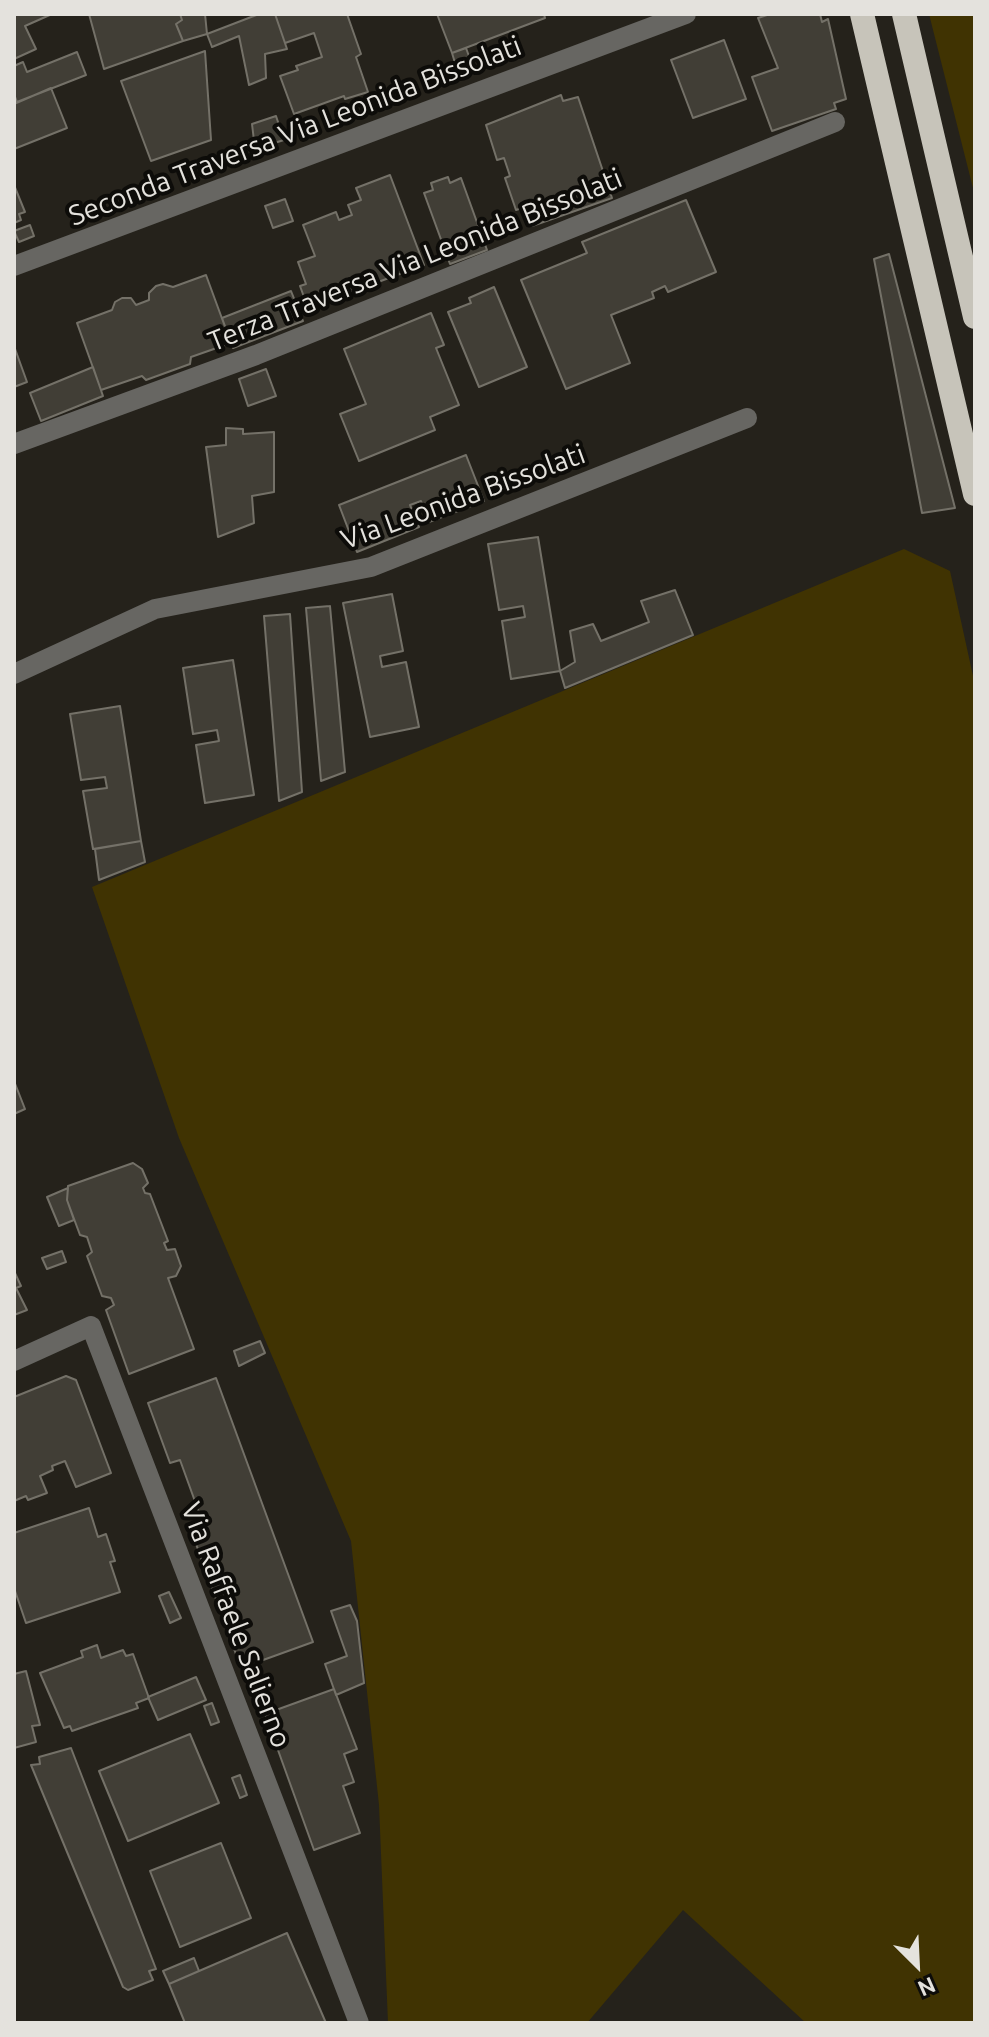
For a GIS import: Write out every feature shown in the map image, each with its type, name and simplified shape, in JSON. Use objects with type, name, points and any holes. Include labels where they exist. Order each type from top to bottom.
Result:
[{"type":"highway","points":[[862,14],[975,494]]},
{"type":"highway","points":[[904,14],[975,317]]},
{"type":"street","name":"Seconda Traversa Via Leonida Bissolati","points":[[14,266],[686,14]]},
{"type":"street","name":"Terza Traversa Via Leonida Bissolati","points":[[14,444],[256,355],[835,122]]},
{"type":"street","name":"Via Leonida Bissolati","points":[[14,674],[155,609],[371,567],[747,418]]},
{"type":"street","name":"Via Raffaele Salierno","points":[[14,1361],[91,1326],[359,2023]]},
{"type":"shaded area","points":[[929,14],[975,14],[975,196]]},
{"type":"shaded area","points":[[904,549],[950,571],[975,685],[975,2023],[806,2023],[683,1910],[587,2023],[388,2023],[379,1805],[351,1541],[179,1138],[92,887]]},
{"type":"building","points":[[14,14],[52,14],[25,26],[36,49],[14,59]]},
{"type":"building","points":[[89,14],[180,14],[182,20],[176,24],[183,41],[104,69]]},
{"type":"building","points":[[180,14],[205,14],[207,34],[183,41],[176,24],[182,20]]},
{"type":"building","points":[[259,14],[275,14],[287,49],[265,54],[266,78],[249,85],[239,36],[212,47],[207,34]]},
{"type":"building","points":[[275,14],[347,14],[361,54],[356,57],[368,92],[345,99],[344,96],[294,114],[280,76],[298,70],[296,66],[322,57],[314,33],[285,43]]},
{"type":"building","points":[[437,14],[544,14],[545,18],[452,53]]},
{"type":"building","points":[[770,14],[820,14],[822,22],[828,19],[846,99],[834,103],[836,109],[772,131],[752,77],[778,68],[758,18]]},
{"type":"building","points":[[724,40],[746,99],[693,118],[671,60]]},
{"type":"building","points":[[466,48],[474,70],[459,76],[452,53]]},
{"type":"building","points":[[205,51],[211,140],[151,161],[121,81]]},
{"type":"building","points":[[77,52],[86,75],[17,102],[14,66],[23,62],[27,72]]},
{"type":"building","points":[[51,88],[67,128],[14,149],[14,104]]},
{"type":"building","points":[[561,95],[563,101],[578,97],[612,198],[532,226],[525,207],[516,210],[505,178],[510,176],[504,158],[497,160],[486,125]]},
{"type":"building","points":[[276,116],[284,140],[255,149],[252,124]]},
{"type":"building","points":[[390,175],[424,265],[308,308],[300,286],[306,284],[298,262],[315,256],[303,225],[336,212],[339,220],[352,215],[348,205],[361,200],[356,188]]},
{"type":"building","points":[[448,177],[450,183],[461,178],[487,250],[450,264],[424,193],[433,190],[431,183]]},
{"type":"building","points":[[14,185],[25,212],[19,214],[21,220],[14,223]]},
{"type":"building","points":[[285,199],[293,221],[273,228],[265,206]]},
{"type":"building","points":[[686,200],[716,272],[668,292],[665,286],[652,292],[654,298],[611,315],[630,363],[566,389],[521,280],[587,253],[582,242]]},
{"type":"building","points":[[30,225],[34,236],[19,242],[14,231]]},
{"type":"building","points":[[889,254],[955,508],[922,513],[874,259]]},
{"type":"building","points":[[206,275],[231,343],[191,357],[190,364],[146,380],[142,376],[101,390],[77,323],[112,310],[115,302],[122,298],[131,298],[136,305],[149,300],[149,293],[156,286],[163,284],[173,287]]},
{"type":"building","points":[[494,287],[527,367],[479,387],[448,312],[471,303],[469,298]]},
{"type":"building","points":[[291,291],[303,321],[233,348],[222,318]]},
{"type":"building","points":[[431,313],[444,345],[436,348],[459,405],[430,417],[435,430],[359,461],[340,414],[366,404],[344,349]]},
{"type":"building","points":[[14,346],[27,382],[14,387]]},
{"type":"building","points":[[93,367],[103,396],[41,421],[30,393]]},
{"type":"building","points":[[266,369],[276,396],[248,406],[239,379]]},
{"type":"building","points":[[226,428],[243,429],[243,434],[274,432],[274,492],[252,496],[254,523],[218,537],[206,447],[226,445]]},
{"type":"building","points":[[466,455],[484,501],[429,522],[421,501],[410,505],[419,527],[357,552],[339,505]]},
{"type":"building","points":[[538,537],[560,671],[511,679],[502,621],[525,617],[523,606],[499,610],[488,544]]},
{"type":"building","points":[[675,590],[693,635],[565,688],[560,671],[575,662],[570,631],[593,624],[601,641],[649,622],[641,601]]},
{"type":"building","points":[[392,594],[403,651],[380,656],[382,667],[406,662],[419,727],[370,737],[343,603]]},
{"type":"building","points":[[330,606],[345,772],[321,781],[306,608]]},
{"type":"building","points":[[290,614],[302,792],[279,801],[264,616]]},
{"type":"building","points":[[233,660],[254,795],[205,803],[196,745],[219,741],[217,730],[193,734],[183,668]]},
{"type":"building","points":[[120,706],[141,841],[93,849],[83,791],[107,788],[105,777],[81,780],[70,714]]},
{"type":"building","points":[[141,841],[145,862],[99,880],[95,849]]},
{"type":"building","points":[[14,1081],[25,1109],[14,1114]]},
{"type":"building","points":[[133,1163],[142,1169],[148,1183],[143,1188],[145,1193],[150,1194],[168,1241],[164,1243],[167,1250],[175,1249],[181,1266],[176,1276],[168,1278],[194,1349],[129,1374],[106,1310],[114,1305],[111,1298],[102,1296],[87,1256],[92,1252],[87,1237],[80,1235],[67,1200],[68,1186]]},
{"type":"building","points":[[68,1188],[67,1200],[74,1220],[59,1226],[47,1197]]},
{"type":"building","points":[[62,1251],[66,1262],[47,1269],[42,1258]]},
{"type":"building","points":[[14,1271],[21,1286],[16,1288],[27,1310],[14,1315]]},
{"type":"building","points":[[260,1341],[265,1353],[239,1366],[234,1351]]},
{"type":"building","points":[[66,1376],[76,1380],[111,1473],[76,1487],[65,1461],[52,1466],[53,1470],[40,1476],[47,1493],[14,1501],[14,1397]]},
{"type":"building","points":[[216,1378],[313,1642],[241,1668],[192,1533],[205,1529],[180,1460],[170,1463],[148,1403]]},
{"type":"building","points":[[89,1508],[98,1537],[106,1534],[115,1561],[110,1562],[120,1592],[26,1623],[14,1588],[14,1533]]},
{"type":"building","points":[[169,1592],[181,1618],[170,1623],[159,1596]]},
{"type":"building","points":[[350,1605],[357,1621],[364,1683],[336,1695],[325,1664],[347,1656],[331,1611]]},
{"type":"building","points":[[97,1645],[101,1658],[123,1650],[126,1656],[133,1654],[149,1698],[136,1703],[138,1708],[72,1731],[70,1726],[64,1728],[40,1673],[83,1657],[81,1651]]},
{"type":"building","points":[[26,1671],[40,1725],[32,1726],[36,1742],[14,1748],[14,1674]]},
{"type":"building","points":[[196,1677],[206,1700],[158,1720],[148,1697]]},
{"type":"building","points":[[334,1689],[357,1749],[344,1754],[354,1782],[343,1786],[360,1833],[314,1850],[265,1714]]},
{"type":"building","points":[[212,1703],[219,1722],[211,1725],[204,1706]]},
{"type":"building","points":[[190,1734],[219,1803],[128,1841],[99,1771]]},
{"type":"building","points":[[71,1748],[156,1969],[149,1971],[153,1980],[128,1990],[123,1987],[31,1765],[40,1764],[39,1757]]},
{"type":"building","points":[[240,1775],[247,1795],[240,1798],[232,1778]]},
{"type":"building","points":[[221,1843],[251,1918],[180,1947],[150,1871]]},
{"type":"building","points":[[287,1933],[326,2023],[185,2023],[169,1984]]},
{"type":"building","points":[[194,1958],[199,1971],[169,1984],[163,1971]]}]
